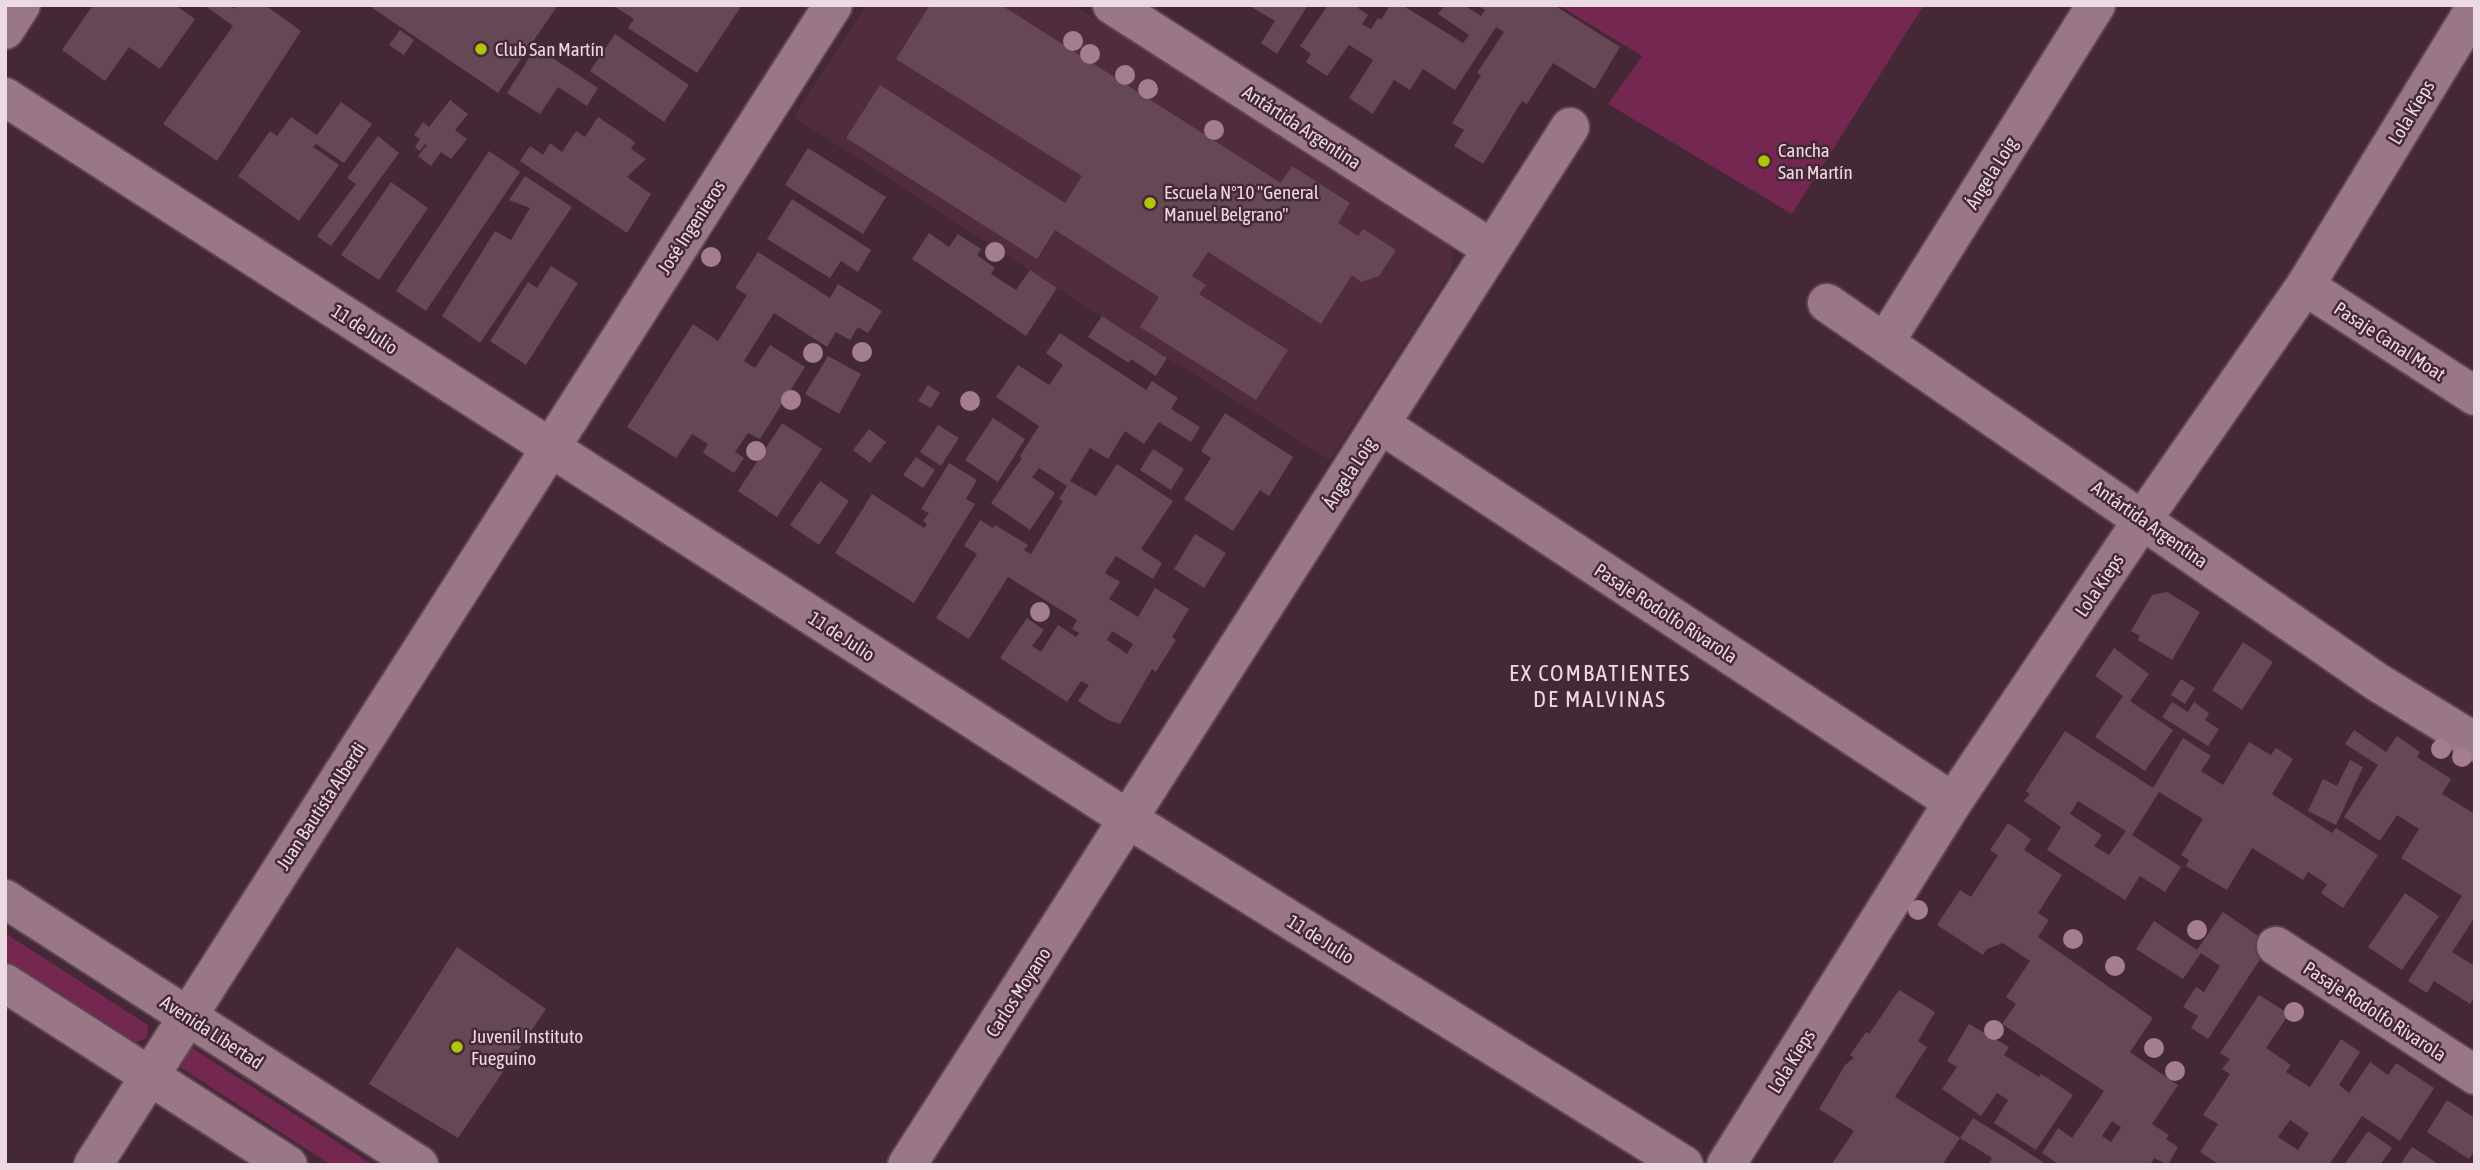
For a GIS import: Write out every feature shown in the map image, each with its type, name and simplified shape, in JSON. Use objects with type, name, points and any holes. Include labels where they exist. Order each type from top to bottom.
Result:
[{"type":"street","points":[[5,30],[21,5]]},
{"type":"street","name":"José Ingenieros","points":[[550,448],[833,5]]},
{"type":"street","name":"Antártida Argentina","points":[[1112,5],[1492,248]]},
{"type":"street","name":"Ángela Loig","points":[[1885,342],[2096,5]]},
{"type":"street","name":"Lola Kieps","points":[[1726,1165],[1953,803],[2143,519],[2463,54],[2475,8]]},
{"type":"street","name":"11 de Julio","points":[[5,97],[1128,819],[1685,1165]]},
{"type":"street","name":"Ángela Loig","points":[[1128,819],[1570,127]]},
{"type":"street","name":"Pasaje Canal Moat","points":[[2305,286],[2475,396]]},
{"type":"street","name":"Antártida Argentina","points":[[1827,303],[2377,682],[2475,742]]},
{"type":"street","name":"Pasaje Rodolfo Rivarola","points":[[1380,424],[1953,803]]},
{"type":"street","name":"Juan Bautista Alberdi","points":[[93,1165],[550,448]]},
{"type":"street","name":"Carlos Moyano","points":[[907,1165],[1128,819]]},
{"type":"street","name":"Avenida Libertad","points":[[5,899],[419,1165]]},
{"type":"street","name":"Pasaje Rodolfo Rivarola","points":[[2276,946],[2475,1075]]},
{"type":"street","points":[[5,983],[288,1165]]},
{"type":"shaded area","points":[[866,5],[1073,5],[1440,234],[1453,253],[1448,276],[1330,460],[1057,288],[794,117]]},
{"type":"shaded area","name":"Cancha San Martín","points":[[1558,5],[1924,5],[1792,214],[1608,104],[1642,56]]},
{"type":"shaded area","points":[[5,933],[148,1025],[147,1038],[136,1042],[5,959]]},
{"type":"shaded area","points":[[189,1046],[373,1165],[331,1165],[178,1066]]},
{"type":"building","points":[[93,5],[175,5],[195,19],[160,69],[129,47],[105,81],[62,50]]},
{"type":"building","points":[[204,5],[229,5],[234,9],[237,5],[265,5],[301,31],[217,161],[163,124],[233,26]]},
{"type":"building","name":"Club San Martín","points":[[368,5],[558,5],[498,93]]},
{"type":"building","points":[[612,5],[742,5],[697,73],[628,28],[634,19]]},
{"type":"building","name":"Escuela N°10 \"General Manuel Belgrano\"","points":[[930,5],[1001,5],[1281,183],[1292,166],[1350,203],[1338,223],[1358,236],[1363,229],[1396,250],[1379,276],[1361,282],[1352,275],[1321,324],[1208,252],[1192,276],[1206,285],[1199,294],[1288,350],[1256,400],[1140,327],[1159,297],[1055,230],[1037,259],[846,138],[880,85],[1065,203],[1082,176],[896,59]]},
{"type":"building","points":[[1248,5],[1308,5],[1277,54],[1261,43],[1275,21]]},
{"type":"building","points":[[1328,5],[1354,5],[1368,15],[1362,24],[1371,29],[1378,18],[1381,20],[1390,5],[1402,5],[1463,43],[1469,35],[1438,14],[1445,5],[1464,5],[1481,16],[1485,10],[1477,5],[1554,5],[1620,47],[1595,89],[1553,63],[1527,104],[1522,101],[1483,164],[1454,146],[1464,130],[1452,123],[1481,75],[1477,73],[1504,32],[1496,27],[1455,90],[1423,69],[1410,90],[1394,80],[1373,114],[1349,98],[1373,60],[1349,45],[1327,76],[1306,62],[1311,54],[1300,46]]},
{"type":"building","points":[[400,30],[414,40],[404,55],[389,45]]},
{"type":"building","points":[[615,34],[689,85],[664,122],[590,71]]},
{"type":"building","points":[[536,47],[598,88],[587,106],[558,87],[540,114],[507,93]]},
{"type":"building","points":[[450,100],[468,114],[455,130],[467,139],[451,159],[441,152],[431,166],[418,156],[427,145],[420,151],[415,147],[420,139],[414,135],[423,122],[429,127]]},
{"type":"building","points":[[341,102],[372,124],[344,163],[316,144],[313,147],[339,165],[299,221],[238,176],[270,131],[277,136],[291,117],[317,135]]},
{"type":"building","points":[[598,117],[635,142],[631,149],[646,159],[627,177],[651,194],[627,233],[520,161],[530,146],[543,155],[550,143],[562,152],[576,131],[585,137]]},
{"type":"building","points":[[378,136],[399,153],[331,246],[317,236],[356,184],[347,178]]},
{"type":"building","points":[[808,148],[886,197],[863,234],[785,185]]},
{"type":"building","points":[[489,151],[520,172],[426,311],[396,291]]},
{"type":"building","points":[[525,176],[572,207],[480,343],[442,316],[495,231],[511,240],[530,208],[509,200]]},
{"type":"building","points":[[391,182],[428,208],[379,280],[341,255]]},
{"type":"building","points":[[792,199],[871,250],[858,272],[841,261],[830,278],[767,239]]},
{"type":"building","points":[[929,233],[949,247],[958,234],[981,249],[977,255],[995,268],[991,274],[1016,290],[1030,270],[1057,288],[1026,336],[912,259]]},
{"type":"building","points":[[758,252],[830,298],[838,284],[882,311],[868,333],[858,327],[850,340],[836,332],[827,347],[774,313],[744,361],[755,368],[770,345],[805,367],[760,439],[748,433],[735,452],[744,458],[734,473],[703,453],[708,444],[692,434],[676,458],[627,427],[693,324],[718,341],[747,295],[735,288]]},
{"type":"building","points":[[551,266],[578,283],[526,365],[490,341],[528,282],[537,288]]},
{"type":"building","points":[[1102,316],[1167,358],[1156,376],[1131,359],[1129,363],[1088,337]]},
{"type":"building","points":[[1060,333],[1146,390],[1152,381],[1178,398],[1171,409],[1200,427],[1191,442],[1159,422],[1144,444],[1125,431],[1108,459],[1090,448],[1070,481],[1096,496],[1117,464],[1173,501],[1141,549],[1162,563],[1153,579],[1116,556],[1105,573],[1120,582],[1109,599],[1138,617],[1155,588],[1189,609],[1172,637],[1176,640],[1156,672],[1152,669],[1120,724],[1108,720],[1078,701],[1089,685],[1081,681],[1067,702],[1000,658],[1027,618],[1044,630],[1032,646],[1041,652],[1058,625],[1076,637],[1079,633],[1072,629],[1077,620],[1008,577],[969,639],[936,618],[977,554],[964,546],[980,520],[993,528],[995,525],[1028,545],[1024,550],[1031,554],[1063,501],[1059,499],[1067,486],[1039,468],[1032,477],[1055,493],[1030,530],[991,503],[1022,458],[1020,456],[1039,426],[996,397],[1018,365],[1049,385],[1063,365],[1046,353]],"holes":[[[1112,631],[1133,644],[1127,654],[1107,640]]]},
{"type":"building","points":[[828,356],[861,374],[839,414],[805,394]]},
{"type":"building","points":[[928,385],[940,393],[931,408],[918,401]]},
{"type":"building","points":[[1225,413],[1293,457],[1269,496],[1260,490],[1233,531],[1184,499],[1211,458],[1201,451]]},
{"type":"building","points":[[993,418],[1025,439],[998,482],[965,460]]},
{"type":"building","points":[[782,423],[822,449],[777,517],[738,491]]},
{"type":"building","points":[[938,425],[959,438],[941,466],[920,452]]},
{"type":"building","points":[[869,429],[886,442],[870,463],[853,450]]},
{"type":"building","points":[[1153,449],[1184,469],[1171,490],[1140,470]]},
{"type":"building","points":[[916,457],[935,470],[923,488],[903,475]]},
{"type":"building","points":[[949,463],[977,480],[966,499],[975,504],[914,603],[835,553],[872,494],[924,528],[927,524],[923,521],[929,513],[921,509]]},
{"type":"building","points":[[820,481],[849,501],[819,545],[790,525]]},
{"type":"building","points":[[1195,534],[1226,553],[1204,588],[1174,569]]},
{"type":"building","points":[[2167,592],[2200,612],[2172,660],[2138,640],[2140,636],[2131,631],[2152,595]]},
{"type":"building","points":[[2243,642],[2273,662],[2242,710],[2212,690]]},
{"type":"building","points":[[2114,648],[2149,674],[2130,701],[2173,730],[2145,771],[2095,737],[2123,696],[2095,676]]},
{"type":"building","points":[[2181,679],[2195,688],[2185,704],[2171,695]]},
{"type":"building","points":[[2172,702],[2188,712],[2194,702],[2209,713],[2205,720],[2219,729],[2208,746],[2162,717]]},
{"type":"building","points":[[2354,730],[2386,752],[2397,736],[2420,752],[2417,757],[2451,779],[2442,794],[2475,814],[2475,917],[2452,952],[2475,966],[2475,996],[2470,1004],[2434,981],[2427,993],[2408,981],[2462,896],[2401,858],[2419,829],[2397,815],[2380,841],[2344,817],[2378,765],[2345,744]]},
{"type":"building","points":[[2065,731],[2153,788],[2183,738],[2211,756],[2201,771],[2223,785],[2249,742],[2271,755],[2276,748],[2293,759],[2272,794],[2332,833],[2336,828],[2378,855],[2343,908],[2321,893],[2327,884],[2308,872],[2303,880],[2252,848],[2227,890],[2186,866],[2189,860],[2181,855],[2203,819],[2159,792],[2132,835],[2181,867],[2165,892],[2140,876],[2125,900],[2047,850],[2061,827],[2024,801],[2030,794],[2026,791]],"holes":[[[2078,801],[2126,831],[2109,855],[2094,846],[2102,835],[2070,814]]]},
{"type":"building","points":[[2350,760],[2363,767],[2336,825],[2308,811],[2323,779],[2337,786]]},
{"type":"building","points":[[2008,823],[2031,839],[2024,850],[2062,875],[2038,913],[2049,920],[2038,937],[2153,1018],[2130,1052],[2178,1085],[2152,1124],[2169,1135],[2166,1139],[2178,1147],[2168,1165],[2154,1158],[2150,1165],[2060,1165],[2042,1153],[2058,1128],[2072,1138],[2104,1091],[2002,1024],[2016,1004],[2006,997],[2030,961],[2003,943],[1987,949],[1983,955],[1937,925],[1960,890],[1971,897],[1998,855],[1990,850]],"holes":[[[2112,1121],[2121,1127],[2111,1142],[2102,1136]]]},
{"type":"building","points":[[2405,893],[2439,916],[2402,970],[2368,947]]},
{"type":"building","points":[[2223,912],[2270,944],[2208,1039],[2191,1028],[2198,1016],[2183,1007],[2196,987],[2204,992],[2220,966],[2201,953],[2183,979],[2136,949],[2154,921],[2197,950]]},
{"type":"building","name":"Juvenil Instituto Fueguino","points":[[457,947],[546,1009],[458,1138],[369,1084]]},
{"type":"building","points":[[1899,990],[1935,1012],[1918,1041],[1927,1047],[1895,1097],[1960,1138],[1942,1165],[1831,1165],[1854,1131],[1819,1109],[1845,1065],[1854,1058],[1850,1055],[1866,1032],[1869,1034]]},
{"type":"building","points":[[2259,995],[2289,1014],[2266,1048],[2291,1065],[2286,1072],[2310,1087],[2341,1039],[2360,1052],[2339,1085],[2349,1093],[2370,1062],[2388,1075],[2396,1063],[2434,1088],[2400,1141],[2362,1116],[2329,1165],[2220,1165],[2200,1152],[2218,1124],[2203,1115],[2230,1074],[2222,1069],[2230,1059],[2220,1053]],"holes":[[[2290,1120],[2309,1133],[2298,1150],[2278,1137]]]},
{"type":"building","points":[[1969,1024],[2009,1047],[2004,1055],[2039,1077],[2041,1074],[2073,1095],[2036,1150],[1994,1123],[2008,1100],[1997,1093],[1981,1116],[1942,1089],[1957,1067],[1947,1061]]},
{"type":"building","points":[[2447,1100],[2475,1118],[2475,1150],[2469,1159],[2427,1132]]},
{"type":"building","points":[[1973,1118],[2047,1165],[1988,1165],[1992,1158],[1960,1138]]},
{"type":"building","points":[[2368,1131],[2392,1148],[2380,1165],[2344,1165]]},
{"type":"building","points":[[2412,1147],[2440,1165],[2400,1165]]},
{"type":"place","name":"Club San Martín","points":[[481,49]]},
{"type":"place","name":"Cancha San Martín","points":[[1764,161]]},
{"type":"place","name":"Escuela N°10 \"General Manuel Belgrano\"","points":[[1150,203]]},
{"type":"place","name":"Juvenil Instituto Fueguino","points":[[457,1047]]},
{"type":"district","name":"EX COMBATIENTES DE MALVINAS","points":[[1600,686]]}]
